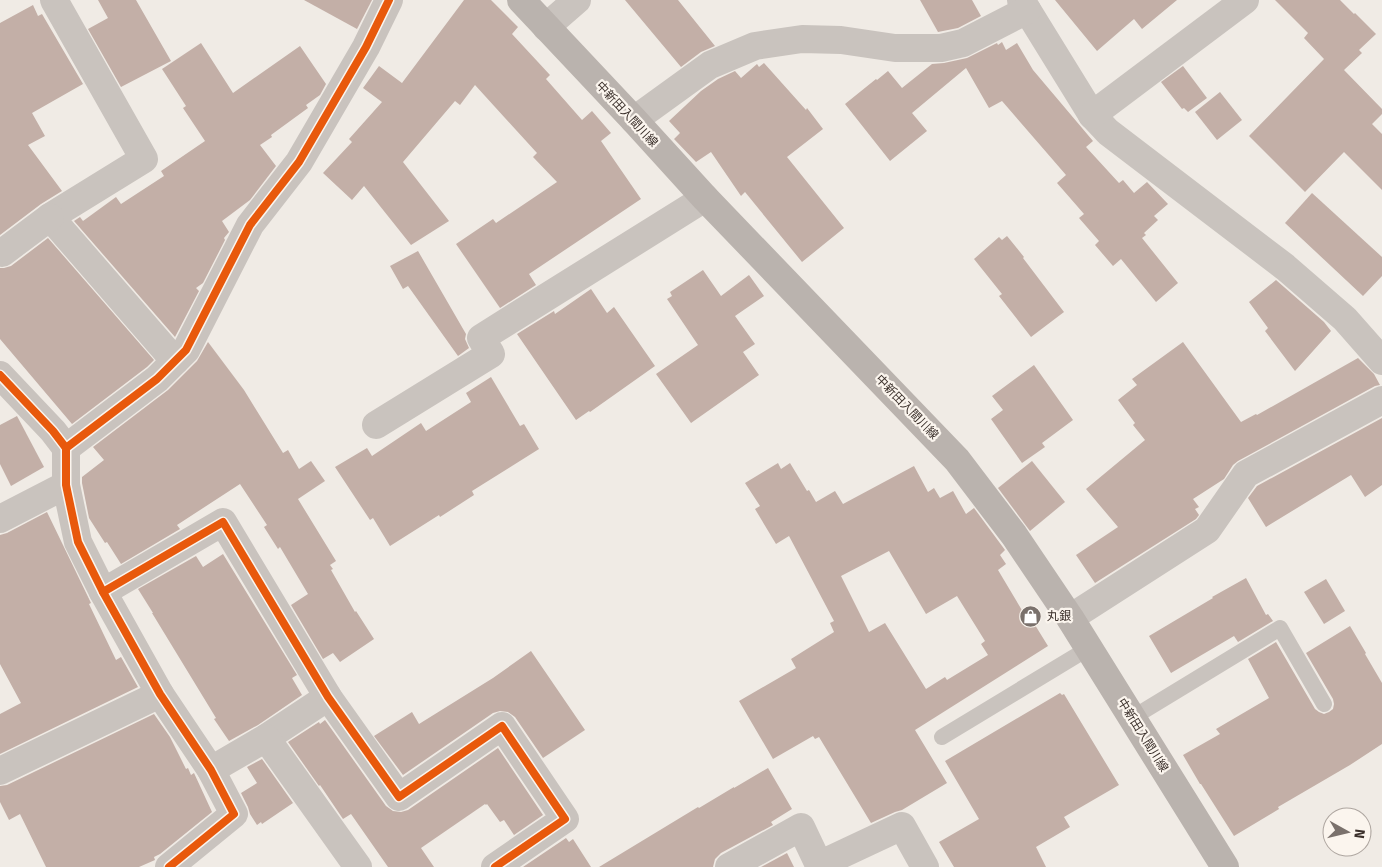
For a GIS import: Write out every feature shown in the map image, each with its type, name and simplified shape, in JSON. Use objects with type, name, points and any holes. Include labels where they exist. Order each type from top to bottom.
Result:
[{"type":"main road","name":"中新田入間川線","points":[[521,0],[705,198],[957,460],[1014,535],[1070,618],[1225,867]]},
{"type":"street","points":[[2,253],[50,217],[144,159],[54,0]]},
{"type":"street","points":[[66,448],[157,379],[186,350],[250,225],[299,162],[366,47],[389,0]]},
{"type":"street","points":[[546,27],[577,0]]},
{"type":"street","points":[[1092,116],[1245,0]]},
{"type":"street","points":[[634,120],[710,65],[755,46],[802,39],[841,40],[895,48],[941,48],[963,43],[1024,5],[1092,116],[1108,132],[1285,267],[1345,319],[1382,360]]},
{"type":"street","points":[[376,425],[491,354],[481,338],[705,198]]},
{"type":"street","points":[[50,217],[176,360]]},
{"type":"street","points":[[0,375],[53,431],[66,448],[66,485],[78,542],[103,592],[160,694],[211,770],[234,814],[169,867]]},
{"type":"street","points":[[1070,618],[1207,530],[1246,474],[1382,400]]},
{"type":"street","points":[[0,519],[66,485]]},
{"type":"street","points":[[103,592],[223,522],[328,697],[400,797],[502,726],[565,819],[495,867]]},
{"type":"street","points":[[0,771],[160,694]]},
{"type":"street","points":[[211,770],[266,738],[328,697]]},
{"type":"street","points":[[266,738],[358,867]]},
{"type":"street","points":[[729,867],[801,828],[819,865],[902,826],[925,867]]},
{"type":"lane","points":[[1132,718],[1280,628],[1324,704]]},
{"type":"lane","points":[[942,737],[1089,648]]},
{"type":"building","points":[[98,0],[136,0],[171,61],[121,87],[88,29],[108,18]]},
{"type":"building","points":[[304,0],[372,0],[357,29]]},
{"type":"building","points":[[464,0],[491,0],[518,27],[512,34],[550,75],[546,79],[582,120],[592,111],[611,133],[601,141],[641,199],[529,274],[536,285],[500,308],[456,244],[493,219],[496,223],[557,182],[533,157],[537,153],[475,85],[460,105],[455,101],[403,162],[449,221],[411,245],[364,186],[352,200],[323,173],[352,142],[349,139],[382,102],[363,88],[379,66],[402,83]]},
{"type":"building","points":[[625,0],[678,0],[715,46],[701,52],[681,67]]},
{"type":"building","points":[[920,0],[972,0],[981,16],[958,28],[938,32]]},
{"type":"building","points":[[1055,0],[1177,0],[1142,29],[1134,19],[1097,51]]},
{"type":"building","points":[[1275,0],[1340,0],[1376,34],[1359,50],[1362,53],[1344,70],[1382,109],[1382,114],[1372,124],[1382,134],[1382,190],[1344,152],[1305,192],[1249,136],[1324,59],[1304,38],[1308,33]]},
{"type":"building","points":[[33,5],[38,16],[42,14],[83,84],[32,113],[45,136],[28,145],[62,191],[41,204],[0,235],[0,23]]},
{"type":"building","points":[[1002,42],[1006,50],[1017,43],[1033,70],[1093,141],[1086,147],[1119,183],[1123,180],[1134,193],[1147,182],[1168,204],[1154,216],[1158,220],[1144,233],[1146,235],[1142,238],[1178,283],[1156,302],[1121,259],[1113,266],[1095,245],[1099,241],[1079,218],[1084,214],[1057,183],[1066,175],[1002,101],[989,108],[966,68],[912,113],[927,131],[890,161],[845,104],[888,71],[902,88],[932,64],[967,58]]},
{"type":"building","points":[[201,43],[233,93],[300,46],[326,84],[320,95],[306,105],[308,108],[260,145],[276,166],[250,200],[222,221],[229,232],[224,238],[225,240],[203,283],[196,288],[199,291],[175,337],[74,221],[80,217],[83,221],[116,197],[121,204],[164,176],[161,171],[205,141],[183,108],[186,106],[162,69]]},
{"type":"building","points":[[764,63],[806,110],[807,108],[823,129],[787,157],[844,228],[802,262],[745,192],[741,196],[711,152],[696,162],[674,139],[680,133],[669,121],[701,91],[718,79],[735,71],[741,78],[757,64],[759,67]]},
{"type":"building","points":[[1183,66],[1207,98],[1188,112],[1184,108],[1182,109],[1161,82]]},
{"type":"building","points":[[1220,92],[1242,120],[1217,140],[1195,112]]},
{"type":"building","points":[[1312,193],[1382,257],[1382,276],[1363,296],[1285,223]]},
{"type":"building","points":[[1007,236],[1064,312],[1031,337],[999,296],[1002,294],[974,259],[999,237],[1002,240]]},
{"type":"building","points":[[48,238],[154,360],[72,424],[0,339],[0,268],[11,266]]},
{"type":"building","points":[[418,251],[466,334],[465,339],[469,348],[458,356],[408,286],[403,289],[390,266]]},
{"type":"building","points":[[703,270],[721,296],[749,275],[764,296],[735,316],[755,344],[743,352],[759,375],[691,423],[656,374],[698,345],[667,299],[672,296],[670,292]]},
{"type":"building","points":[[1276,280],[1324,322],[1331,331],[1295,371],[1265,331],[1268,328],[1249,302]]},
{"type":"building","points":[[591,289],[607,313],[614,307],[655,366],[576,420],[517,334],[554,311],[555,314]]},
{"type":"building","points":[[208,342],[244,390],[283,453],[288,450],[299,469],[311,461],[325,481],[298,499],[336,561],[330,565],[333,569],[331,570],[355,612],[374,639],[340,662],[333,653],[323,659],[291,605],[308,594],[280,547],[278,549],[264,527],[267,525],[240,484],[177,525],[180,529],[121,564],[89,518],[82,477],[104,460],[93,447],[168,390],[197,361]]},
{"type":"building","points":[[1183,342],[1241,422],[1257,415],[1358,358],[1374,374],[1380,385],[1238,461],[1224,479],[1193,499],[1199,507],[1195,509],[1199,515],[1196,519],[1095,583],[1076,555],[1118,527],[1086,489],[1145,440],[1133,425],[1135,423],[1118,400],[1137,385],[1132,379]]},
{"type":"building","points":[[1034,365],[1073,420],[1042,443],[1045,447],[1022,463],[991,419],[1003,410],[992,396]]},
{"type":"building","points":[[491,377],[520,426],[524,424],[539,449],[472,491],[474,495],[390,546],[373,518],[370,520],[335,467],[367,448],[372,456],[421,423],[426,431],[471,402],[466,393]]},
{"type":"building","points":[[17,416],[44,467],[11,486],[0,464],[0,425]]},
{"type":"building","points":[[1382,418],[1382,485],[1365,497],[1351,475],[1266,527],[1248,498],[1257,486]]},
{"type":"building","points":[[1032,461],[1065,502],[1030,531],[998,488]]},
{"type":"building","points":[[778,463],[781,469],[790,463],[816,502],[835,491],[843,504],[914,466],[928,492],[934,488],[940,498],[953,491],[966,514],[974,508],[1005,550],[1000,555],[1006,564],[998,570],[1032,627],[1035,625],[1048,646],[915,730],[947,783],[902,810],[871,823],[819,737],[815,739],[813,736],[773,759],[739,701],[796,668],[791,659],[834,632],[830,623],[834,621],[789,536],[776,544],[755,509],[760,506],[745,483]],"holes":[[[889,551],[926,614],[957,596],[985,641],[981,644],[988,655],[947,680],[945,677],[926,689],[885,623],[869,632],[841,576]]]},
{"type":"building","points":[[47,512],[116,660],[121,657],[138,687],[0,754],[0,714],[21,703],[0,664],[0,535]]},
{"type":"building","points":[[223,554],[297,675],[292,678],[302,695],[258,725],[229,741],[214,719],[216,718],[138,589],[196,556],[203,567]]},
{"type":"building","points":[[1246,578],[1266,615],[1268,614],[1273,621],[1238,642],[1234,636],[1171,673],[1149,636]]},
{"type":"building","points":[[1326,579],[1345,611],[1324,624],[1304,592]]},
{"type":"building","points":[[1350,626],[1382,683],[1382,744],[1234,836],[1183,755],[1220,734],[1216,729],[1269,698],[1248,659],[1276,642],[1315,709],[1324,714],[1333,709],[1333,699],[1306,653]]},
{"type":"building","points":[[531,651],[585,730],[543,758],[515,717],[508,712],[500,711],[493,713],[403,775],[374,736],[412,712],[419,724],[493,678]]},
{"type":"building","points":[[1060,693],[1064,694],[1119,785],[1064,817],[1070,827],[1036,847],[1046,867],[954,867],[939,842],[979,819],[945,761]]},
{"type":"building","points":[[154,714],[170,737],[186,769],[188,768],[191,775],[194,773],[212,812],[154,857],[155,860],[139,867],[46,867],[20,814],[9,820],[0,802],[0,786],[7,785]]},
{"type":"building","points":[[325,720],[386,806],[393,811],[401,812],[408,810],[498,748],[543,815],[514,835],[504,820],[500,822],[487,804],[485,804],[421,848],[434,867],[388,867],[351,814],[343,819],[288,742]]},
{"type":"building","points":[[262,759],[293,803],[262,824],[261,822],[257,825],[241,793],[257,783],[247,767]]},
{"type":"building","points":[[768,768],[792,809],[771,822],[773,825],[721,853],[715,859],[713,867],[599,867],[698,807]]},
{"type":"building","points":[[566,838],[569,842],[573,839],[591,867],[523,867]]},
{"type":"building","points":[[787,853],[794,867],[761,867]]},
{"type":"cycle path","points":[[66,448],[157,379],[186,350],[250,225],[299,162],[366,47],[389,0]]},
{"type":"cycle path","points":[[0,375],[53,431],[66,448],[66,485],[78,542],[103,592],[160,694],[211,770],[234,814],[169,867]]},
{"type":"cycle path","points":[[103,592],[223,522],[328,697],[399,797],[502,726],[565,819],[495,867]]},
{"type":"place","name":"丸銀","points":[[1031,616]]}]
